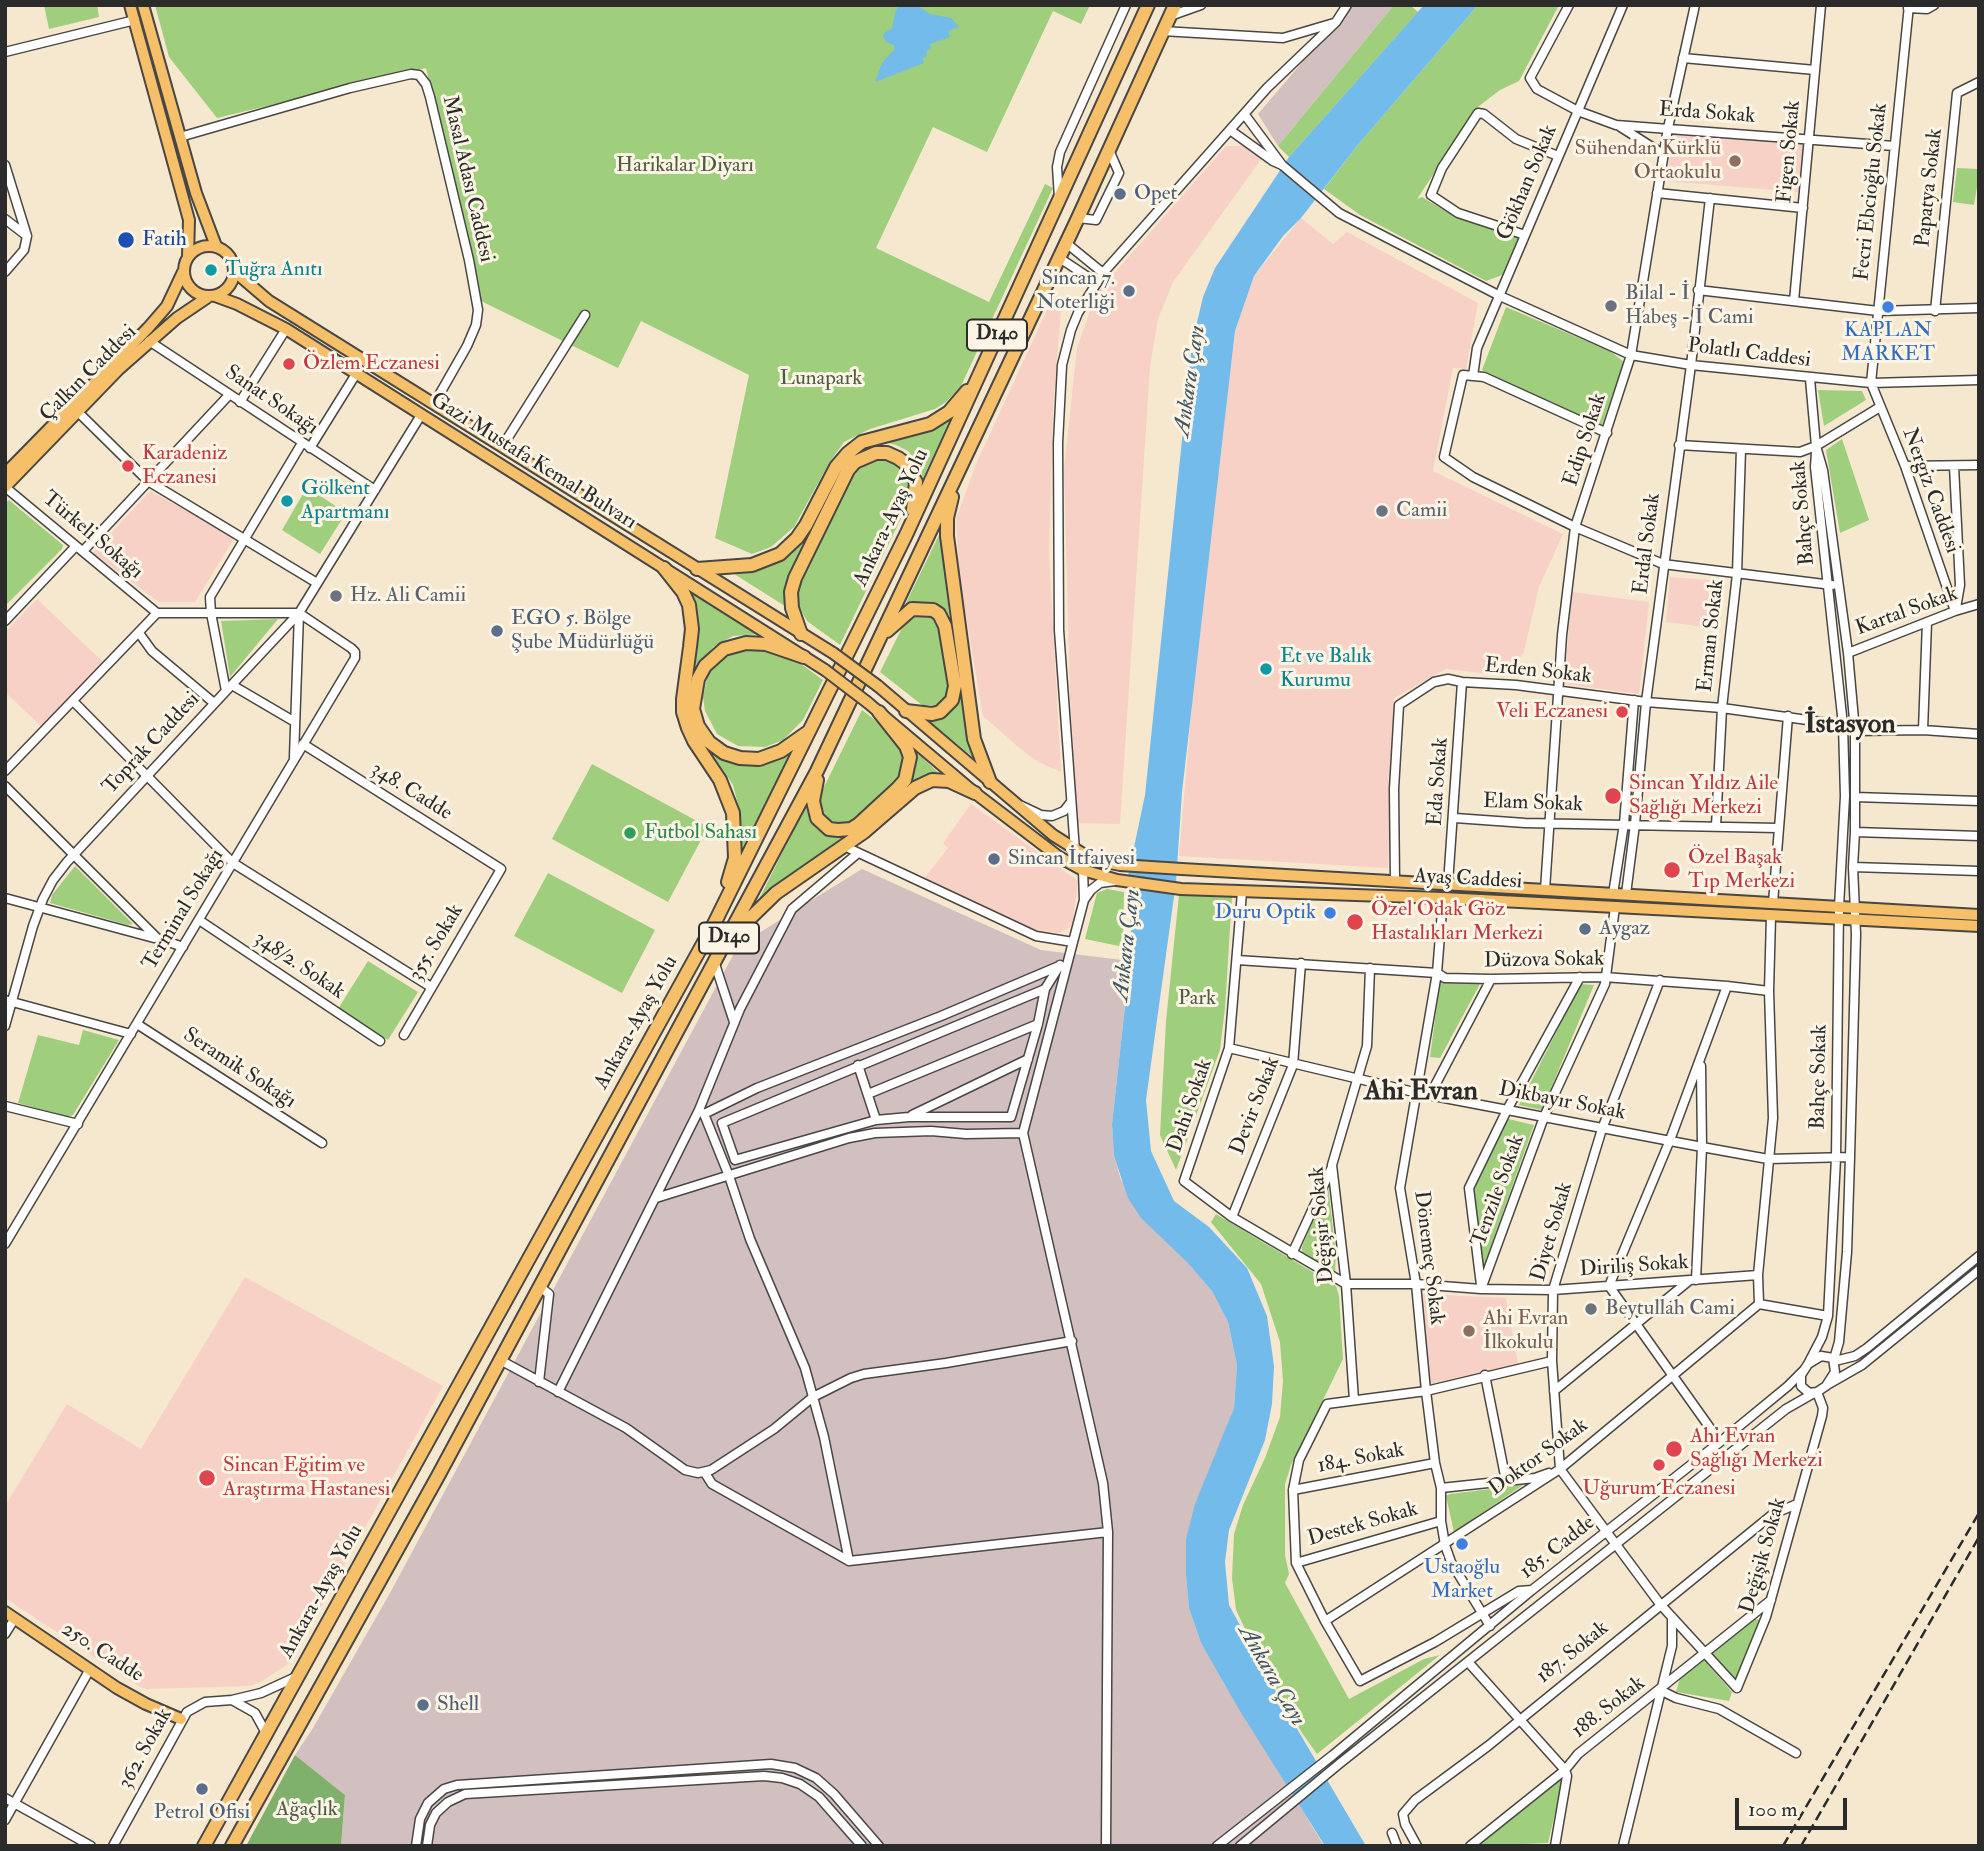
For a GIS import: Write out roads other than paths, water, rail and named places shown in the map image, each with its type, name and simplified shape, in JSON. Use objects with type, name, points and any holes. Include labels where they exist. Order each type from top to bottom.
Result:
[{"type":"highway","name":"Ankara-Ayaş Yolu","points":[[204,1846],[715,924],[906,535],[1148,5]]},
{"type":"highway","name":"Ankara-Ayaş Yolu","points":[[232,1846],[540,1287],[728,940],[828,746],[1078,218],[1172,11]]},
{"type":"highway","points":[[697,569],[752,565],[779,554],[797,538],[806,525],[836,467],[848,453],[862,442],[930,424],[949,412],[976,380]]},
{"type":"highway","points":[[801,634],[792,608],[791,592],[795,578],[848,470],[855,462],[876,453],[887,453],[905,463],[913,474],[916,482],[915,497],[906,535]]},
{"type":"highway","points":[[958,473],[947,517],[947,536],[974,739],[990,782]]},
{"type":"highway","points":[[664,568],[683,592],[689,605],[691,647],[683,712],[694,741],[720,780],[733,813],[735,858],[715,924]]},
{"type":"highway","points":[[876,645],[892,624],[912,609],[933,610],[939,614],[945,626],[955,686],[952,700],[940,712],[932,714],[906,710]]},
{"type":"highway","points":[[804,657],[766,644],[747,643],[724,649],[705,666],[698,679],[693,709],[698,726],[709,742],[724,753],[740,758],[759,759],[781,751],[809,732]]},
{"type":"highway","points":[[828,746],[814,790],[814,810],[821,824],[829,829],[851,829],[897,789],[909,769],[910,757],[906,746],[879,712]]},
{"type":"highway","points":[[728,940],[776,893],[864,832],[915,788],[932,780],[948,780],[975,793]]},
{"type":"main road","points":[[130,5],[189,220],[188,256],[183,272],[188,287],[194,292],[212,296],[229,287],[234,271],[229,255],[216,246],[196,193],[143,5]]},
{"type":"main road","points":[[188,256],[200,247],[216,246]]},
{"type":"main road","name":"Gazi Mustafa Kemal Bulvarı","points":[[234,271],[269,301],[833,653],[878,686],[990,782]]},
{"type":"main road","name":"Çalkın Caddesi","points":[[5,474],[151,325],[167,306],[183,272]]},
{"type":"main road","name":"Gazi Mustafa Kemal Bulvarı","points":[[212,296],[237,304],[286,329],[825,670],[975,793]]},
{"type":"main road","name":"Çalkın Caddesi","points":[[5,487],[149,341],[177,318],[212,296]]},
{"type":"main road","name":"Ayaş Caddesi","points":[[990,782],[1075,851],[1091,859],[1120,865],[1839,907],[1856,914],[1962,919]]},
{"type":"main road","name":"Ayaş Caddesi","points":[[975,793],[1059,857],[1083,870],[1117,880],[1181,889],[1443,898],[1840,919],[1856,914]]},
{"type":"main road","points":[[1962,919],[1972,908],[1979,907]]},
{"type":"main road","points":[[1962,919],[1979,915]]},
{"type":"main road","points":[[1962,919],[1979,928]]},
{"type":"main road","name":"250. Cadde","points":[[10,1615],[131,1696],[181,1719]]},
{"type":"street","points":[[1059,202],[1057,167],[1060,152],[1126,5]]},
{"type":"street","points":[[1172,11],[1201,5]]},
{"type":"street","points":[[1075,851],[1059,630],[1058,443],[1062,365],[1071,330],[1078,313],[1104,273],[1267,88],[1336,22],[1347,5]]},
{"type":"street","name":"Erda Sokak","points":[[1569,5],[1530,78],[1537,89],[1578,111],[1616,125],[1894,146]]},
{"type":"street","name":"Gökhan Sokak","points":[[1473,376],[1478,348],[1623,5]]},
{"type":"street","name":"Edip Sokak","points":[[1545,890],[1562,635],[1575,527],[1631,355],[1668,128],[1695,5]]},
{"type":"street","name":"Figen Sokak","points":[[1794,301],[1821,5]]},
{"type":"street","points":[[1909,7],[1927,9],[1934,5]]},
{"type":"street","name":"Fecri Ebcioğlu Sokak","points":[[1871,383],[1909,7]]},
{"type":"street","points":[[5,52],[135,20]]},
{"type":"street","points":[[1162,32],[1283,38],[1336,22]]},
{"type":"street","points":[[1683,58],[1815,70]]},
{"type":"street","name":"Masal Adası Caddesi","points":[[180,137],[351,88],[411,74],[419,75],[426,84],[430,97],[466,246],[478,310],[476,325],[467,346],[434,404]]},
{"type":"street","name":"Papatya Sokak","points":[[1935,311],[1957,93],[1979,82]]},
{"type":"street","points":[[1525,235],[1458,213],[1431,195],[1442,167],[1478,113],[1484,114],[1516,139],[1558,156]]},
{"type":"street","points":[[1245,115],[1282,165]]},
{"type":"street","points":[[1616,125],[1664,154]]},
{"type":"street","points":[[1230,131],[1273,162],[1282,165]]},
{"type":"street","points":[[5,165],[8,183],[27,236],[24,250],[5,272]]},
{"type":"street","name":"Polatlı Caddesi","points":[[1282,165],[1339,213],[1500,296],[1631,355],[1810,379],[1871,383],[1979,380]]},
{"type":"street","points":[[1657,193],[1803,208]]},
{"type":"street","name":"Erdal Sokak","points":[[1626,894],[1646,702],[1691,365],[1710,198]]},
{"type":"street","points":[[5,219],[27,236]]},
{"type":"street","points":[[1065,242],[1104,273]]},
{"type":"street","points":[[1071,266],[1081,254]]},
{"type":"street","points":[[1058,257],[1097,284]]},
{"type":"street","points":[[1698,290],[1878,311],[1979,308]]},
{"type":"street","points":[[502,447],[585,315]]},
{"type":"street","points":[[240,402],[286,329]]},
{"type":"street","name":"Sanat Sokağı","points":[[149,341],[375,490]]},
{"type":"street","points":[[310,448],[356,373]]},
{"type":"street","points":[[1607,433],[1484,377],[1463,375],[1444,457],[1473,477],[1575,527],[1663,564],[1838,586]]},
{"type":"street","points":[[1810,379],[1816,446]]},
{"type":"street","name":"Nergiz Caddesi","points":[[1871,383],[1905,466],[1955,611]]},
{"type":"street","points":[[5,621],[148,481],[229,395]]},
{"type":"street","points":[[1679,445],[1800,452],[1816,446],[1880,407]]},
{"type":"street","points":[[78,412],[148,481],[317,583]]},
{"type":"street","points":[[295,722],[229,688],[299,613],[421,415]]},
{"type":"street","name":"Toprak Caddesi","points":[[5,1026],[9,1001],[40,907],[53,880],[229,688],[211,613],[213,590],[302,443]]},
{"type":"street","name":"Bahçe Sokak","points":[[1806,1367],[1822,1337],[1828,1315],[1836,1158],[1839,907],[1845,796],[1843,725],[1815,467],[1816,446]]},
{"type":"street","name":"Bahçe Sokak","points":[[1816,446],[1823,470],[1848,653],[1854,730],[1853,867],[1856,914],[1850,1157],[1846,1265],[1839,1342],[1834,1360]]},
{"type":"street","name":"Erman Sokak","points":[[1716,826],[1722,708],[1737,573],[1741,449]]},
{"type":"street","points":[[1905,466],[1979,465]]},
{"type":"street","points":[[1954,466],[1960,585],[1955,611]]},
{"type":"street","name":"Türkeli Sokağı","points":[[5,487],[157,613]]},
{"type":"street","name":"Kartal Sokak","points":[[1848,653],[1979,604]]},
{"type":"street","points":[[5,771],[157,613],[299,613]]},
{"type":"street","points":[[294,760],[299,613]]},
{"type":"street","name":"Terminal Sokağı","points":[[5,1244],[355,658],[355,652],[351,648],[299,613]]},
{"type":"street","points":[[1923,730],[1927,622]]},
{"type":"street","points":[[139,633],[152,652],[214,703]]},
{"type":"street","name":"Erden Sokak","points":[[1395,881],[1394,789],[1399,705],[1434,682],[1448,678],[1462,682],[1722,708],[1843,725],[1854,730]]},
{"type":"street","name":"Eda Sokak","points":[[1448,884],[1455,818],[1462,682]]},
{"type":"street","points":[[1613,894],[1624,824],[1634,700]]},
{"type":"street","points":[[73,701],[233,863],[431,987]]},
{"type":"street","points":[[1773,903],[1788,716]]},
{"type":"street","points":[[1854,730],[1923,730],[1979,734]]},
{"type":"street","name":"348. Cadde","points":[[303,744],[501,869]]},
{"type":"street","points":[[5,786],[75,853],[157,938]]},
{"type":"street","points":[[1855,797],[1979,801]]},
{"type":"street","points":[[1010,799],[1041,815],[1052,816],[1064,811],[1071,802]]},
{"type":"street","name":"Elam Sokak","points":[[1455,818],[1778,828]]},
{"type":"street","points":[[1855,832],[1979,836]]},
{"type":"street","points":[[844,846],[1036,936],[1073,943]]},
{"type":"street","points":[[558,1392],[701,1112],[734,1022],[792,909],[858,853]]},
{"type":"street","points":[[1853,867],[1979,871]]},
{"type":"street","name":"355. Sokak","points":[[404,1035],[501,869]]},
{"type":"street","points":[[1083,870],[1083,900],[1023,1133],[1103,1483],[1108,1532],[1107,1846]]},
{"type":"street","points":[[1083,900],[1100,883],[1117,880]]},
{"type":"street","name":"Dahi Sokak","points":[[1242,891],[1229,1048],[1184,1181],[1232,1217],[1346,1284]]},
{"type":"street","points":[[5,898],[183,947]]},
{"type":"street","name":"Dönemeç Sokak","points":[[1443,898],[1437,972],[1400,1188],[1416,1284],[1426,1391],[1435,1463],[1441,1488],[1441,1521],[1451,1562],[1490,1626]]},
{"type":"street","name":"Tenzile Sokak","points":[[1481,1289],[1545,1117],[1605,984],[1615,907]]},
{"type":"street","points":[[1771,916],[1769,991],[1773,1118],[1758,1275],[1759,1304],[1828,1315]]},
{"type":"street","name":"348/2. Sokak","points":[[199,920],[380,1041]]},
{"type":"street","name":"Düzova Sokak","points":[[1237,960],[1437,972],[1445,978],[1604,977],[1769,991]]},
{"type":"street","name":"Devir Sokak","points":[[1232,1217],[1293,1065],[1301,963]]},
{"type":"street","points":[[715,964],[734,1022]]},
{"type":"street","points":[[701,1112],[722,1123],[735,1160],[876,1120],[1011,1116],[1038,1024],[1045,989],[1065,964]]},
{"type":"street","points":[[701,1112],[1065,964]]},
{"type":"street","name":"Değişir Sokak","points":[[1354,1400],[1346,1284],[1332,1166],[1367,1046],[1370,968]]},
{"type":"street","points":[[1481,1289],[1469,1188],[1507,1110],[1580,977]]},
{"type":"street","points":[[1430,1095],[1491,979]]},
{"type":"street","name":"Diyet Sokak","points":[[1560,1469],[1552,1361],[1553,1290],[1602,1129],[1660,980]]},
{"type":"street","points":[[1720,1442],[1609,1286],[1670,1140],[1727,986]]},
{"type":"street","points":[[722,1123],[1045,989]]},
{"type":"street","points":[[9,1001],[131,1034]]},
{"type":"street","name":"Seramik Sokağı","points":[[137,1024],[322,1143]]},
{"type":"street","points":[[869,1094],[1038,1024]]},
{"type":"street","name":"Dikbayır Sokak","points":[[1229,1048],[1418,1093],[1768,1159],[1850,1157]]},
{"type":"street","points":[[909,1117],[1028,1059]]},
{"type":"street","points":[[1554,1391],[1693,1280],[1702,1147],[1701,1061]]},
{"type":"street","points":[[858,1065],[876,1120]]},
{"type":"street","points":[[5,1106],[78,1124]]},
{"type":"street","points":[[701,1112],[729,1176],[750,1239],[805,1368],[849,1561]]},
{"type":"street","points":[[656,1198],[849,1138],[874,1133],[1023,1133]]},
{"type":"street","points":[[1292,1254],[1332,1166]]},
{"type":"street","points":[[1979,1256],[1855,1356],[1834,1360],[1821,1356],[1806,1367],[1801,1375],[1801,1386],[1806,1391],[1815,1393],[1862,1365],[1979,1270]]},
{"type":"street","name":"Diriliş Sokak","points":[[1346,1284],[1553,1290],[1758,1275]]},
{"type":"street","points":[[539,1382],[550,1294],[540,1287]]},
{"type":"street","name":"Doktor Sokak","points":[[1325,1621],[1560,1469],[1759,1304]]},
{"type":"street","points":[[500,1360],[626,1428],[685,1470],[705,1473],[774,1429],[813,1397],[864,1374],[1072,1341]]},
{"type":"street","points":[[1827,1385],[1835,1372],[1834,1360]]},
{"type":"street","points":[[1532,1590],[1519,1591],[1482,1615],[1360,1681],[1325,1621],[1296,1563],[1293,1490],[1298,1460],[1327,1404],[1426,1391],[1552,1361]]},
{"type":"street","name":"185. Cadde","points":[[1217,1846],[1333,1755],[1532,1590],[1720,1442],[1788,1386],[1806,1367]]},
{"type":"street","points":[[1485,1376],[1506,1480]]},
{"type":"street","name":"185. Cadde","points":[[1240,1846],[1339,1764],[1786,1409],[1815,1393]]},
{"type":"street","name":"Değişik Sokak","points":[[1703,1653],[1737,1688],[1766,1617],[1822,1416],[1823,1408],[1815,1393]]},
{"type":"street","name":"184. Sokak","points":[[1293,1490],[1435,1463]]},
{"type":"street","points":[[1441,1488],[1535,1478],[1560,1469],[1660,1604],[1703,1653]]},
{"type":"street","points":[[705,1473],[709,1481],[721,1490],[849,1561],[1108,1532]]},
{"type":"street","name":"187. Sokak","points":[[1417,1846],[1405,1824],[1403,1814],[1415,1800],[1519,1720],[1773,1514],[1784,1507],[1797,1504]]},
{"type":"street","name":"Destek Sokak","points":[[1296,1563],[1441,1521]]},
{"type":"street","name":"188. Sokak","points":[[1470,1846],[1565,1770],[1578,1754],[1771,1600]]},
{"type":"street","points":[[5,1634],[10,1615]]},
{"type":"street","points":[[1623,1846],[1672,1646],[1672,1617]]},
{"type":"street","points":[[1469,1663],[1565,1770],[1567,1776],[1555,1846]]},
{"type":"street","points":[[5,1819],[90,1670]]},
{"type":"street","name":"362. Sokak","points":[[113,1846],[181,1719],[190,1708],[199,1703],[232,1700],[270,1690],[298,1676]]},
{"type":"street","points":[[1660,1690],[1676,1698],[1719,1709],[1797,1753]]},
{"type":"street","points":[[232,1700],[255,1713],[266,1733]]},
{"type":"street","points":[[416,1846],[420,1819],[428,1803],[444,1789],[457,1785],[771,1763],[816,1777],[879,1846]]},
{"type":"street","points":[[427,1846],[430,1825],[436,1814],[448,1802],[465,1794],[764,1776],[800,1784],[819,1797],[862,1846]]},
{"type":"street","points":[[5,1798],[91,1846]]},
{"type":"street","points":[[1392,1832],[1397,1846]]},
{"type":"water","points":[[899,5],[916,5],[930,14],[951,18],[959,27],[948,31],[950,37],[930,44],[931,49],[926,51],[927,56],[922,59],[924,63],[875,82],[882,63],[894,50],[894,45],[886,42],[883,35],[892,29]]},
{"type":"water","name":"Ankara Çayı","points":[[1424,5],[1478,5],[1357,146],[1301,218],[1283,236],[1254,276],[1235,331],[1182,792],[1176,882],[1146,1100],[1151,1151],[1174,1201],[1209,1227],[1247,1268],[1267,1316],[1274,1366],[1272,1404],[1265,1440],[1229,1530],[1225,1562],[1229,1605],[1286,1710],[1366,1846],[1325,1846],[1240,1711],[1201,1643],[1189,1608],[1186,1539],[1195,1504],[1234,1408],[1237,1365],[1228,1322],[1212,1291],[1188,1263],[1141,1218],[1128,1198],[1114,1156],[1112,1124],[1130,961],[1128,876],[1145,795],[1192,344],[1203,297],[1215,268],[1289,157]]},
{"type":"railway","points":[[1783,1846],[1979,1513]]},
{"type":"railway","points":[[1801,1846],[1979,1537]]},
{"type":"place","name":"Sühendan Kürklü Ortaokulu","points":[[1735,161]]},
{"type":"place","name":"Opet","points":[[1120,194]]},
{"type":"place","name":"Fatih","points":[[126,240]]},
{"type":"place","name":"Tuğra Anıtı","points":[[211,270]]},
{"type":"place","name":"Sincan 7. Noterliği","points":[[1129,291]]},
{"type":"place","name":"Bilal - İ Habeş - İ Cami","points":[[1611,306]]},
{"type":"place","name":"KAPLAN MARKET","points":[[1888,307]]},
{"type":"place","name":"Özlem Eczanesi","points":[[289,364]]},
{"type":"place","name":"Karadeniz Eczanesi","points":[[128,466]]},
{"type":"place","name":"Gölkent Apartmanı","points":[[287,501]]},
{"type":"place","name":"Camii","points":[[1382,511]]},
{"type":"place","name":"Hz. Ali Camii","points":[[336,596]]},
{"type":"place","name":"EGO 5. Bölge Şube Müdürlüğü","points":[[497,631]]},
{"type":"place","name":"Et ve Balık Kurumu","points":[[1266,669]]},
{"type":"place","name":"Veli Eczanesi","points":[[1622,712]]},
{"type":"place","name":"Sincan Yıldız Aile Sağlığı Merkezi","points":[[1613,796]]},
{"type":"place","name":"Futbol Sahası","points":[[630,833]]},
{"type":"place","name":"Sincan İtfaiyesi","points":[[994,859]]},
{"type":"place","name":"Özel Başak Tıp Merkezi","points":[[1672,870]]},
{"type":"place","name":"Duru Optik","points":[[1330,913]]},
{"type":"place","name":"Özel Odak Göz Hastalıkları Merkezi","points":[[1355,922]]},
{"type":"place","name":"Aygaz","points":[[1585,929]]},
{"type":"place","name":"Beytullah Cami","points":[[1591,1309]]},
{"type":"place","name":"Ahi Evran İlkokulu","points":[[1469,1331]]},
{"type":"place","name":"Ahi Evran Sağlığı Merkezi","points":[[1674,1449]]},
{"type":"place","name":"Uğurum Eczanesi","points":[[1659,1465]]},
{"type":"place","name":"Sincan Eğitim ve Araştırma Hastanesi","points":[[207,1478]]},
{"type":"place","name":"Ustaoğlu Market","points":[[1462,1544]]},
{"type":"place","name":"Shell","points":[[423,1705]]},
{"type":"place","name":"Petrol Ofisi","points":[[202,1789]]},
{"type":"district","name":"İstasyon","points":[[1850,726]]},
{"type":"district","name":"Ahi Evran","points":[[1421,1093]]},
{"type":"park label","name":"Harikalar Diyarı","points":[[685,166]]},
{"type":"park label","name":"Lunapark","points":[[821,379]]},
{"type":"park label","name":"Park","points":[[1197,999]]},
{"type":"park label","name":"Ağaçlık","points":[[307,1810]]}]
